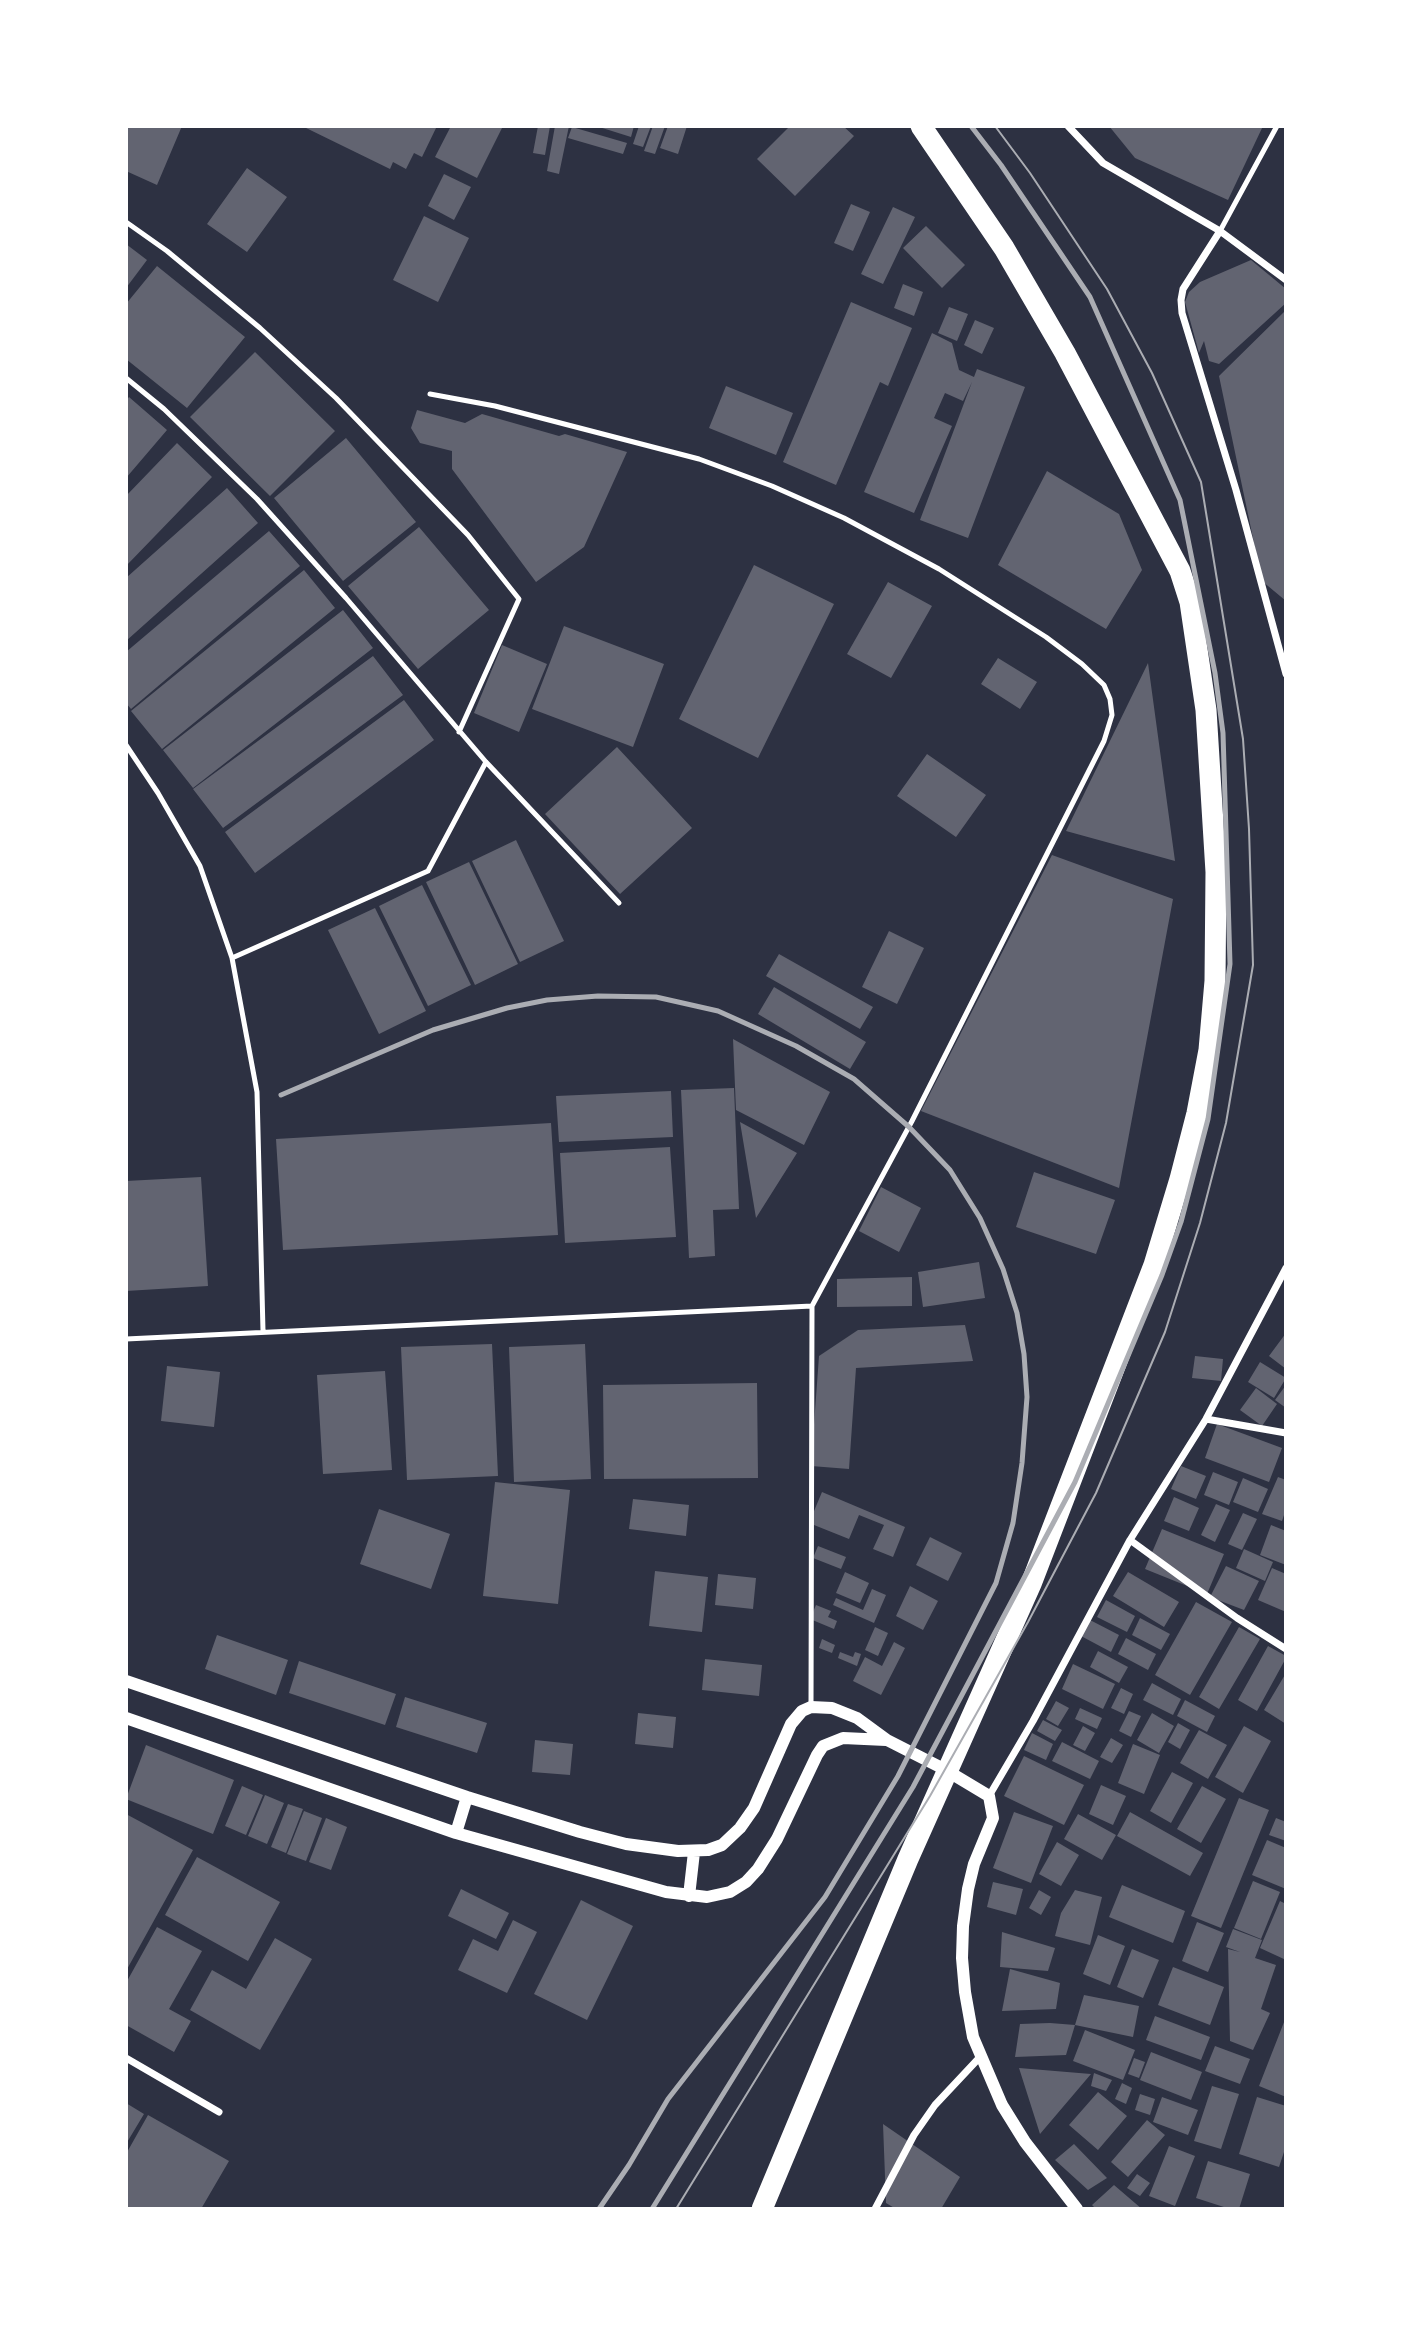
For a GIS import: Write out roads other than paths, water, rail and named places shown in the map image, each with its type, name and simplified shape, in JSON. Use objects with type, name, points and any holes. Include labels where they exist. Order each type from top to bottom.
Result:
[{"type":"highway","points":[[762,2209],[908,1859],[1031,1584],[1154,1265],[1197,1113],[1209,1050],[1215,981],[1216,872],[1206,710],[1190,602],[1180,572],[1065,353],[1004,248],[921,126]]},
{"type":"street","points":[[1068,126],[1103,163],[1220,231],[1286,280]]},
{"type":"street","points":[[1220,231],[1183,289],[1182,313],[1236,489],[1286,674]]},
{"type":"street","points":[[1077,2209],[1025,2142],[1002,2105],[980,2057],[965,1992],[962,1958],[968,1889],[974,1864],[993,1818],[989,1796],[1033,1721],[1130,1540],[1206,1419],[1286,1268]]},
{"type":"street","points":[[1206,1419],[1286,1433]]},
{"type":"street","points":[[1130,1540],[1237,1618],[1286,1649]]},
{"type":"street","points":[[126,1681],[467,1797],[626,1844],[694,1852],[722,1845],[740,1828],[754,1808],[791,1724],[802,1711],[811,1707],[832,1708],[857,1718],[887,1740],[955,1774],[989,1796]]},
{"type":"street","points":[[126,1718],[456,1833],[666,1892],[707,1897],[730,1892],[746,1882],[758,1869],[777,1839],[823,1746],[843,1738],[887,1740]]},
{"type":"street","points":[[456,1833],[467,1797]]},
{"type":"street","points":[[689,1896],[694,1852]]},
{"type":"street","points":[[875,2209],[914,2134],[935,2105],[980,2057]]},
{"type":"street","points":[[126,2059],[219,2112]]},
{"type":"lane","points":[[1220,231],[1278,126]]},
{"type":"lane","points":[[126,222],[167,251],[260,328],[336,398],[468,535],[519,599],[459,732]]},
{"type":"lane","points":[[126,378],[164,410],[257,499],[346,598],[459,732],[619,903]]},
{"type":"lane","points":[[430,394],[495,407],[698,459],[772,486],[844,518],[939,569],[1046,637],[1082,664],[1104,685],[1110,699],[1112,715],[1104,741],[912,1121],[812,1306],[811,1707]]},
{"type":"lane","points":[[126,745],[158,793],[200,866],[232,958],[257,1092],[262,1331]]},
{"type":"lane","points":[[232,958],[428,871],[486,762]]},
{"type":"lane","points":[[126,1339],[812,1306]]},
{"type":"tram line","points":[[676,2209],[930,1796],[1028,1622],[1096,1493],[1165,1332],[1200,1223],[1226,1123],[1253,965],[1243,739],[1201,482],[1152,373],[1107,289],[1030,173],[995,126]]},
{"type":"railway","points":[[652,2209],[913,1787],[1075,1482],[1162,1275],[1181,1222],[1208,1119],[1230,964],[1223,733],[1215,673],[1180,500],[1090,297],[1001,165],[971,126]]},
{"type":"railway","points":[[281,1095],[433,1030],[507,1008],[547,1000],[598,996],[656,997],[718,1011],[796,1046],[854,1079],[909,1127],[950,1170],[980,1218],[1003,1269],[1017,1313],[1024,1354],[1027,1397],[1022,1463],[1013,1523],[996,1583],[898,1776],[825,1897],[668,2099],[599,2209]]}]
